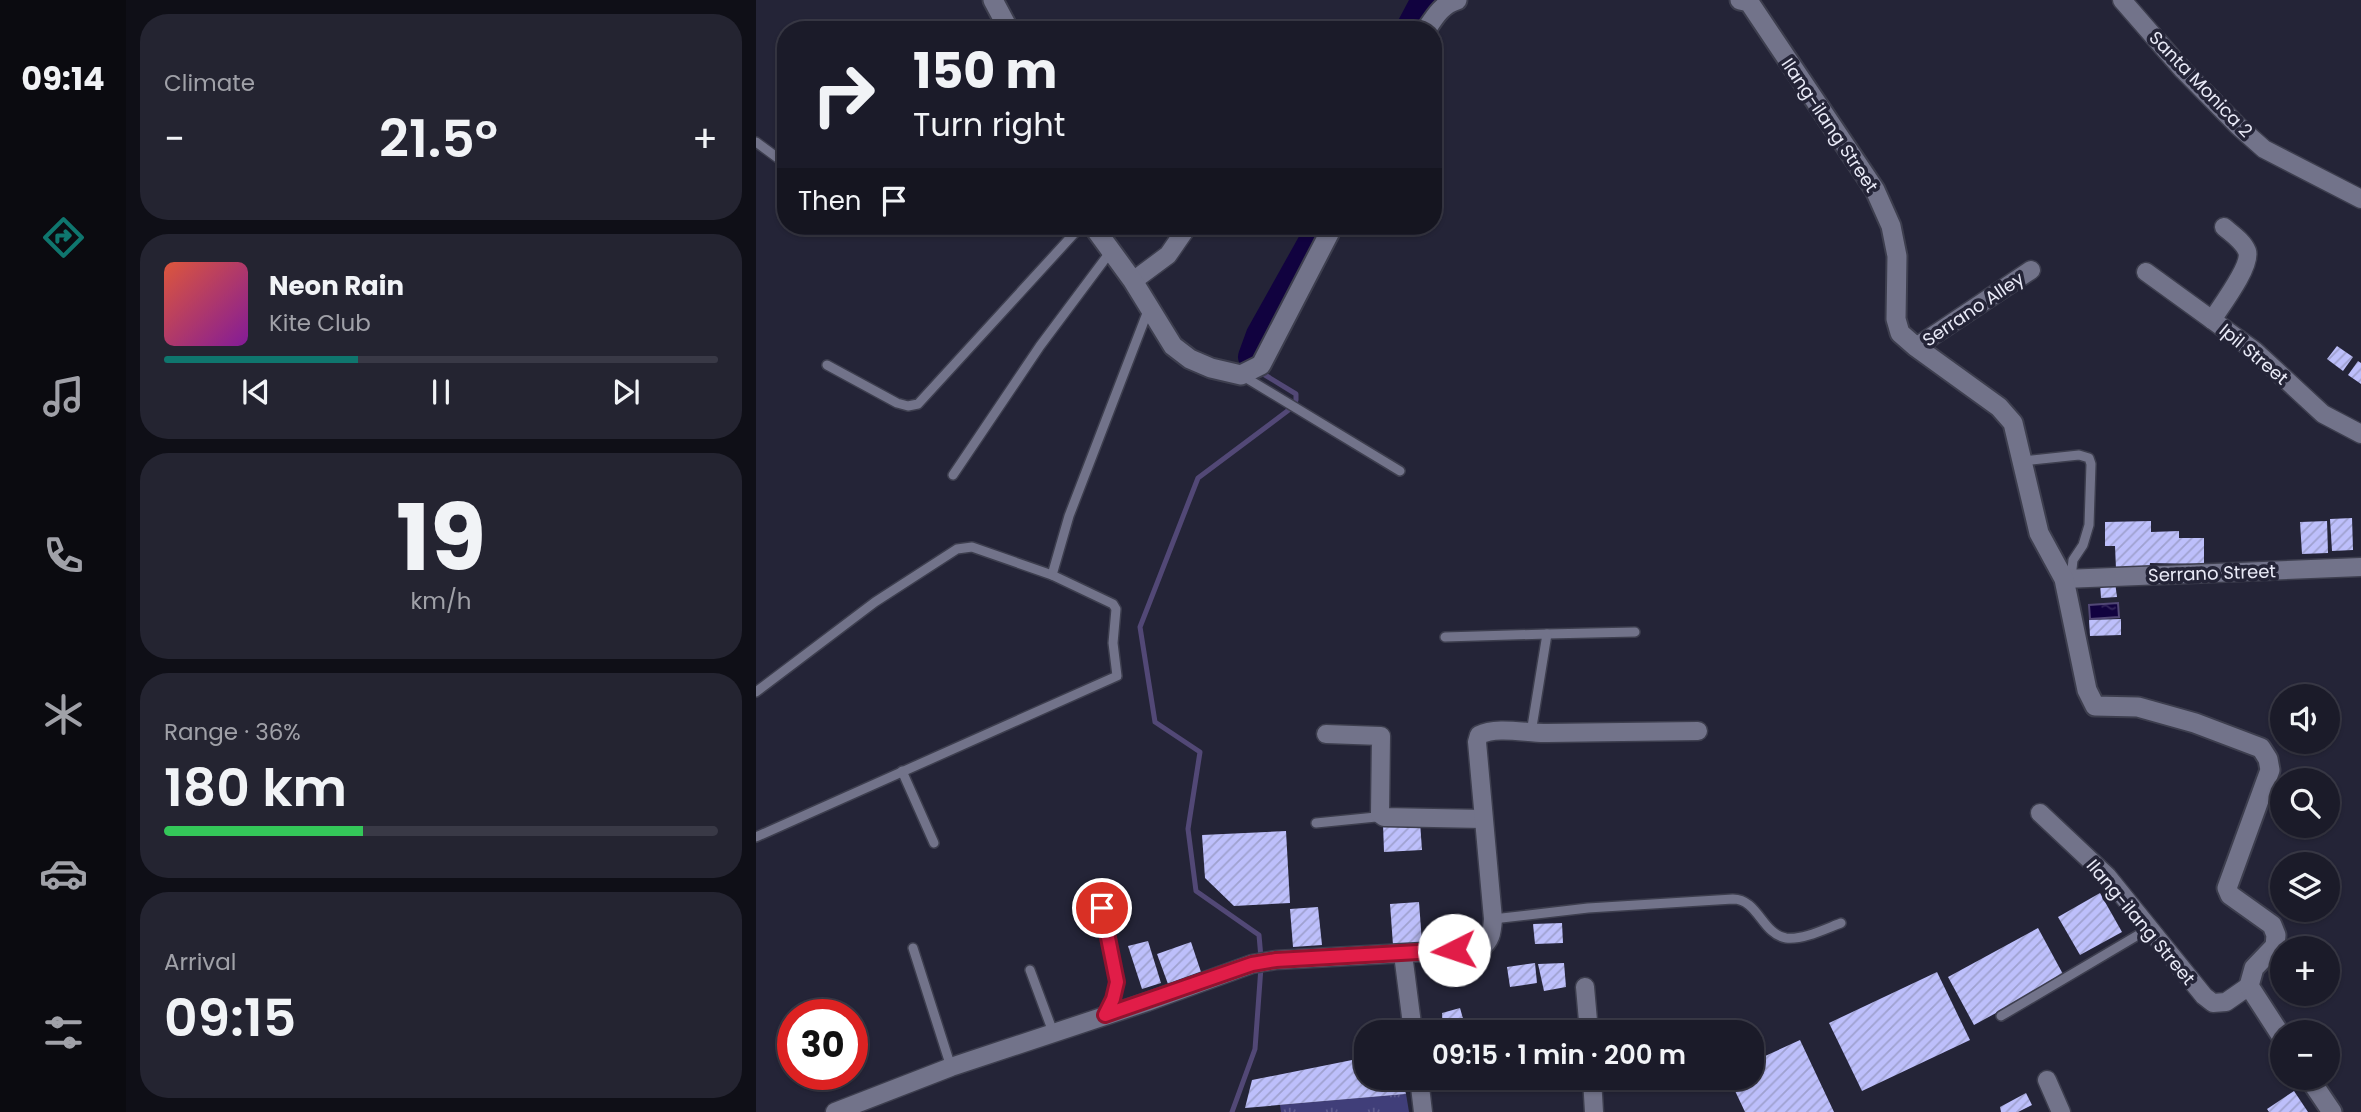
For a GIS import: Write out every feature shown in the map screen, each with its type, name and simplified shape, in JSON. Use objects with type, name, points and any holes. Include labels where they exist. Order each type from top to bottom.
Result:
[{"type":"street","points":[[993,0],[1004,21]]},
{"type":"street","points":[[1432,21],[1439,11],[1457,0]]},
{"type":"street","name":"Santa Monica 2","points":[[2122,0],[2183,70],[2264,149],[2361,199]]},
{"type":"street","name":"Ilang-ilang Street","points":[[1747,1],[1875,190],[1891,226],[1896,256],[1896,319],[1900,333],[2008,415],[2017,435],[2039,533],[2068,579],[2087,690],[2095,706],[2138,707],[2195,723],[2261,748],[2268,759],[2270,770],[2227,883],[2230,895],[2275,929],[2275,946],[2254,968],[2249,986],[2225,1002],[2213,1003],[2204,996],[2107,876],[2040,813]]},
{"type":"street","points":[[2212,320],[2242,272],[2248,257],[2239,239],[2224,227]]},
{"type":"street","points":[[1099,235],[1133,281],[1173,346],[1190,359],[1211,368],[1241,375],[1261,365],[1328,235]]},
{"type":"street","points":[[1133,281],[1168,255],[1182,235]]},
{"type":"street","name":"Serrano Alley","points":[[1916,347],[2031,270]]},
{"type":"street","name":"Ipil Street","points":[[2146,272],[2255,351],[2323,414],[2361,435]]},
{"type":"street","name":"Serrano Street","points":[[2068,579],[2361,567]]},
{"type":"street","points":[[835,1112],[951,1067],[1252,964],[1276,960],[1480,949],[1491,937],[1493,919],[1477,742],[1479,735],[1486,732],[1698,731]]},
{"type":"street","points":[[1326,734],[1381,736],[1380,814],[1390,819],[1483,818]]},
{"type":"street","points":[[1403,954],[1411,1020]]},
{"type":"street","points":[[2249,986],[2271,1020]]},
{"type":"street","points":[[1585,987],[1587,1020]]},
{"type":"street","points":[[2047,1080],[2061,1112]]},
{"type":"street","points":[[1420,1090],[1423,1112]]},
{"type":"street","points":[[1593,1090],[1594,1112]]},
{"type":"street","points":[[2317,1090],[2332,1112]]},
{"type":"lane","points":[[756,142],[777,157]]},
{"type":"lane","points":[[827,365],[897,403],[908,406],[918,404],[1073,235]]},
{"type":"lane","points":[[953,475],[1040,346],[1111,251]]},
{"type":"lane","points":[[1052,575],[1069,516],[1149,307]]},
{"type":"lane","points":[[1241,375],[1400,471]]},
{"type":"lane","points":[[2023,461],[2079,455],[2089,458],[2088,525],[2083,545],[2073,560],[2068,579]]},
{"type":"lane","points":[[756,692],[875,602],[957,549],[972,547],[1052,575],[1113,604],[1116,609],[1113,643],[1117,676],[756,837]]},
{"type":"lane","points":[[1445,637],[1635,632]]},
{"type":"lane","points":[[1531,733],[1546,634]]},
{"type":"lane","points":[[902,771],[934,843]]},
{"type":"lane","points":[[1316,823],[1376,817],[1380,814]]},
{"type":"lane","points":[[1493,919],[1588,908],[1733,899],[1747,903],[1771,931],[1787,938],[1841,923]]},
{"type":"lane","points":[[1102,908],[1117,982],[1105,1015]]},
{"type":"lane","points":[[2001,1016],[2150,928]]},
{"type":"lane","points":[[913,948],[951,1067]]},
{"type":"lane","points":[[1030,970],[1053,1032]]},
{"type":"green space","points":[[1406,1094],[1409,1112],[1281,1112],[1280,1105]]},
{"type":"water","points":[[2118,603],[2119,617],[2090,619],[2089,605]]},
{"type":"building","points":[[2337,346],[2353,357],[2343,371],[2327,359]]},
{"type":"building","points":[[2358,361],[2361,363],[2361,384],[2348,375]]},
{"type":"building","points":[[2352,518],[2353,550],[2332,551],[2330,519]]},
{"type":"building","points":[[2151,521],[2151,532],[2179,531],[2179,538],[2204,538],[2204,564],[2150,563],[2149,569],[2116,569],[2115,546],[2105,546],[2105,522]]},
{"type":"building","points":[[2327,521],[2328,553],[2302,554],[2300,522]]},
{"type":"building","points":[[2115,582],[2117,597],[2101,598],[2100,583]]},
{"type":"building","points":[[2121,619],[2121,635],[2090,636],[2089,620]]},
{"type":"building","points":[[1420,822],[1422,850],[1384,852],[1383,824]]},
{"type":"building","points":[[1286,831],[1290,903],[1234,906],[1205,878],[1202,835]]},
{"type":"building","points":[[2100,893],[2122,932],[2080,955],[2058,917]]},
{"type":"building","points":[[1419,902],[1422,943],[1393,945],[1390,904]]},
{"type":"building","points":[[1318,907],[1322,945],[1293,947],[1290,909]]},
{"type":"building","points":[[1562,923],[1563,943],[1535,944],[1533,924]]},
{"type":"building","points":[[2038,928],[2064,976],[1974,1025],[1948,977]]},
{"type":"building","points":[[1148,941],[1161,983],[1142,989],[1128,946]]},
{"type":"building","points":[[1191,942],[1201,972],[1168,984],[1157,954]]},
{"type":"building","points":[[1535,963],[1537,983],[1510,987],[1507,967]]},
{"type":"building","points":[[1564,963],[1566,987],[1544,991],[1538,964]]},
{"type":"building","points":[[1937,972],[1970,1040],[1862,1091],[1829,1023]]},
{"type":"building","points":[[1460,1008],[1463,1020],[1442,1020],[1442,1013]]},
{"type":"building","points":[[1800,1040],[1834,1112],[1745,1112],[1735,1090],[1764,1090],[1764,1056]]},
{"type":"building","points":[[1354,1060],[1354,1090],[1405,1090],[1406,1094],[1245,1108],[1252,1080]]},
{"type":"building","points":[[2294,1091],[2308,1112],[2269,1112],[2267,1109]]},
{"type":"building","points":[[2026,1093],[2032,1105],[2018,1112],[2001,1112],[2000,1107]]},
{"type":"waterway","points":[[1415,21],[1426,0]]},
{"type":"waterway","points":[[1253,357],[1261,335],[1317,235]]},
{"type":"waterway","points":[[1265,375],[1296,394],[1296,400]]},
{"type":"waterway","points":[[1261,958],[1259,935],[1196,891],[1188,829],[1200,752],[1155,722],[1140,627],[1198,478],[1290,409]]},
{"type":"waterway","points":[[1232,1112],[1255,1049],[1261,967]]},
{"type":"route","points":[[1102,908],[1117,982],[1105,1015],[1252,964],[1276,960],[1454,950]]}]
